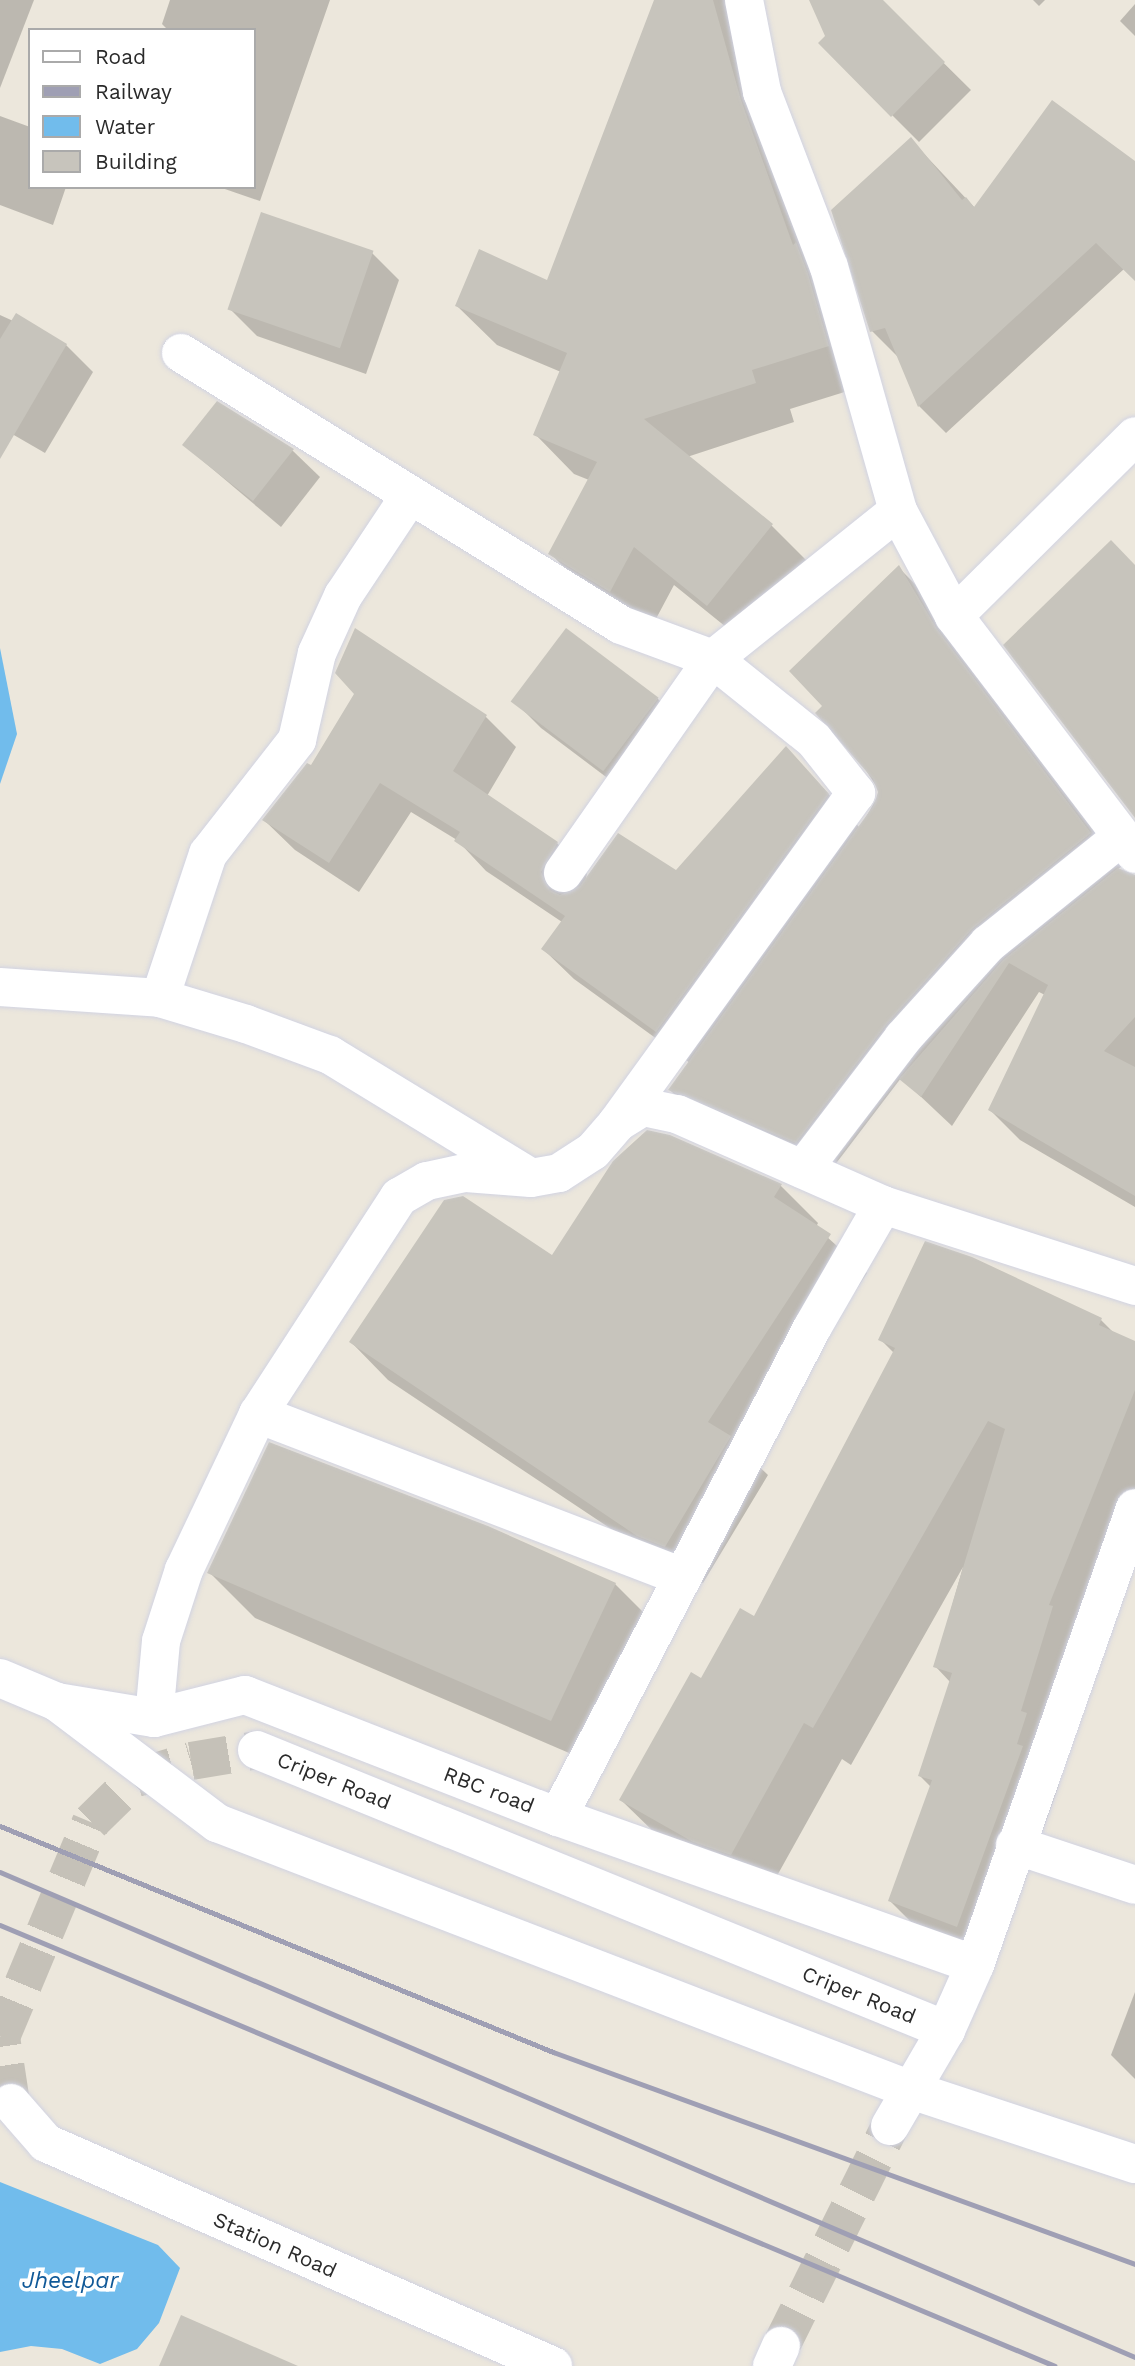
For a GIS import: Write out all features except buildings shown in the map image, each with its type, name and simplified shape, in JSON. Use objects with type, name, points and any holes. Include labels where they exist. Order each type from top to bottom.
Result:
[{"type":"street","points":[[744,0],[762,92],[829,267],[898,511],[954,616],[1128,845],[988,944],[904,1038],[803,1169]]},
{"type":"street","points":[[154,1718],[161,1641],[184,1570],[258,1414],[399,1197],[427,1181],[466,1173],[531,1178],[559,1173],[593,1151],[617,1123],[856,793],[814,740],[713,659],[621,625],[181,353]]},
{"type":"street","points":[[954,616],[1135,436]]},
{"type":"street","points":[[160,998],[208,855],[297,740],[317,653],[343,596],[410,495]]},
{"type":"street","points":[[563,873],[713,659],[898,511]]},
{"type":"street","points":[[0,987],[160,998],[330,1055],[531,1178]]},
{"type":"street","points":[[617,1123],[643,1107],[677,1114],[883,1205],[1135,1286]]},
{"type":"street","points":[[558,1817],[812,1328],[883,1205]]},
{"type":"street","points":[[258,1414],[682,1577]]},
{"type":"street","points":[[890,2126],[946,2030],[975,1965],[1135,1508]]},
{"type":"street","name":"RBC road","points":[[0,1678],[57,1702],[154,1718],[245,1695],[558,1817],[975,1965]]},
{"type":"street","points":[[57,1702],[217,1823],[911,2090],[1135,2164]]},
{"type":"street","name":"Criper Road","points":[[257,1750],[946,2030]]},
{"type":"street","points":[[1015,1845],[1135,1885]]},
{"type":"street","name":"Station Road","points":[[11,2104],[46,2143],[552,2366]]},
{"type":"water","points":[[0,648],[17,734],[0,784]]},
{"type":"water","name":"Jheelpar","points":[[0,2182],[158,2245],[180,2268],[159,2323],[137,2349],[100,2364],[62,2349],[31,2346],[0,2352]]},
{"type":"tunnel","points":[[11,2103],[1,2037],[91,1822],[136,1778],[191,1761],[257,1750]]},
{"type":"tunnel","points":[[781,2346],[890,2126]]},
{"type":"railway","points":[[0,1826],[553,2052],[1135,2264]]},
{"type":"railway","points":[[0,1872],[1135,2357]]},
{"type":"railway","points":[[0,1925],[1055,2366]]}]
